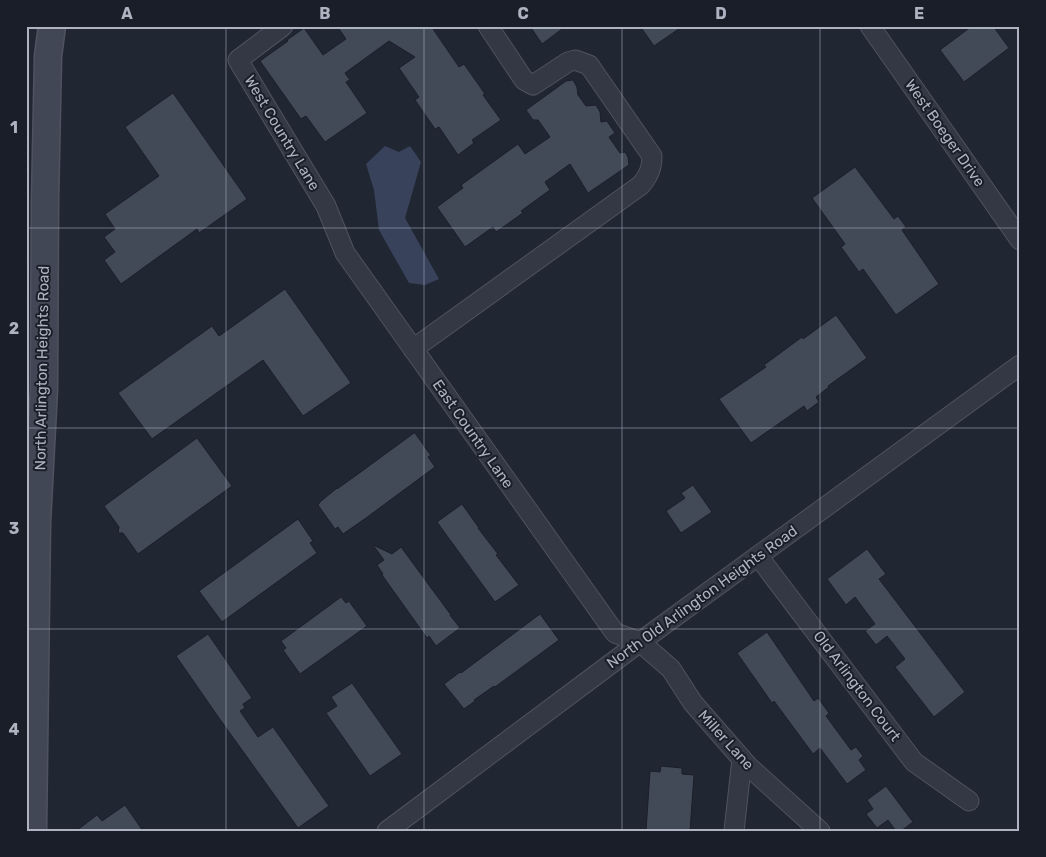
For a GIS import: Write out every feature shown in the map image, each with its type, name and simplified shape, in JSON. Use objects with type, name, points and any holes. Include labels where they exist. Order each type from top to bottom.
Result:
[{"type":"main road","name":"North Arlington Heights Road","points":[[33,831],[37,531],[44,389],[48,56],[52,26]]},
{"type":"street","name":"West Country Lane","points":[[283,26],[238,60],[326,206]]},
{"type":"street","points":[[413,349],[641,185],[652,167],[652,156],[589,65],[576,60],[568,62],[533,84],[529,83],[524,80],[488,26]]},
{"type":"street","name":"West Boeger Drive","points":[[870,26],[1020,240]]},
{"type":"street","name":"East Country Lane","points":[[326,206],[345,254],[615,634],[640,642]]},
{"type":"street","name":"North Old Arlington Heights Road","points":[[387,831],[640,642],[1020,365]]},
{"type":"street","name":"Old Arlington Court","points":[[758,556],[914,762],[969,801]]},
{"type":"street","name":"Miller Lane","points":[[640,642],[671,669],[693,703],[748,766],[820,831]]},
{"type":"street","points":[[734,831],[742,759]]},
{"type":"water","points":[[385,146],[399,152],[410,146],[421,162],[405,218],[439,279],[425,285],[409,283],[379,230],[374,190],[366,164]]},
{"type":"building","points":[[337,26],[431,26],[459,67],[464,64],[501,120],[472,140],[474,143],[458,155],[439,127],[435,129],[415,100],[419,97],[399,68],[415,57],[389,41],[345,73],[350,80],[346,82],[367,113],[325,142],[306,116],[301,119],[260,61],[304,28],[323,55],[346,39]]},
{"type":"building","points":[[530,26],[566,26],[542,44]]},
{"type":"building","points":[[640,26],[683,26],[654,46]]},
{"type":"building","points":[[972,26],[993,26],[1009,48],[964,82],[940,50]]},
{"type":"building","points":[[573,80],[577,87],[578,95],[586,106],[596,105],[600,112],[601,122],[607,121],[615,133],[609,137],[620,153],[625,152],[629,165],[588,193],[570,164],[545,182],[550,190],[521,211],[523,213],[496,232],[493,227],[465,247],[437,207],[463,188],[461,185],[518,144],[525,154],[550,137],[538,120],[533,120],[526,110],[566,81]]},
{"type":"building","points":[[173,93],[247,199],[199,233],[197,229],[121,284],[104,260],[115,252],[104,237],[115,229],[105,214],[159,176],[125,127]]},
{"type":"building","points":[[855,167],[894,219],[898,216],[906,227],[902,230],[939,284],[896,315],[863,269],[859,272],[841,247],[845,244],[812,198]]},
{"type":"building","points":[[285,289],[351,383],[303,416],[263,360],[152,439],[118,393],[212,326],[219,336]]},
{"type":"building","points":[[836,315],[867,358],[828,386],[816,397],[819,402],[807,411],[804,406],[751,443],[719,399],[766,367],[764,365],[802,337],[803,339]]},
{"type":"building","points":[[414,433],[431,455],[428,457],[435,467],[343,534],[338,527],[335,529],[318,505],[320,502]]},
{"type":"building","points":[[197,438],[232,486],[138,554],[123,533],[118,533],[119,527],[104,506]]},
{"type":"building","points":[[693,485],[712,512],[681,533],[666,511],[685,498],[681,493]]},
{"type":"building","points":[[462,504],[498,554],[496,555],[519,585],[495,602],[437,522]]},
{"type":"building","points":[[298,519],[313,541],[310,543],[317,553],[222,622],[199,591]]},
{"type":"building","points":[[373,545],[392,554],[401,547],[460,628],[436,646],[429,636],[427,638],[382,575],[377,565],[384,560]]},
{"type":"building","points":[[867,549],[886,574],[879,579],[965,692],[934,717],[895,667],[905,659],[887,636],[876,645],[865,631],[875,624],[855,597],[846,605],[827,579]]},
{"type":"building","points":[[341,597],[346,603],[349,601],[367,626],[300,674],[283,650],[286,648],[281,641]]},
{"type":"building","points":[[540,614],[559,640],[464,709],[444,684]]},
{"type":"building","points":[[767,632],[814,701],[818,698],[829,713],[826,716],[851,750],[856,747],[863,756],[859,760],[866,770],[847,784],[820,748],[813,754],[774,701],[772,703],[737,653]]},
{"type":"building","points":[[208,634],[252,698],[243,704],[245,708],[240,711],[258,737],[273,727],[329,806],[298,828],[176,656]]},
{"type":"building","points":[[352,683],[402,754],[370,776],[326,713],[337,706],[331,697]]},
{"type":"building","points":[[661,766],[682,768],[682,774],[694,775],[690,831],[646,831],[650,771],[660,772]]},
{"type":"building","points":[[886,786],[913,822],[901,831],[896,831],[888,820],[877,828],[866,814],[873,809],[867,800]]},
{"type":"building","points":[[125,805],[143,831],[76,831],[97,815],[102,821]]}]
